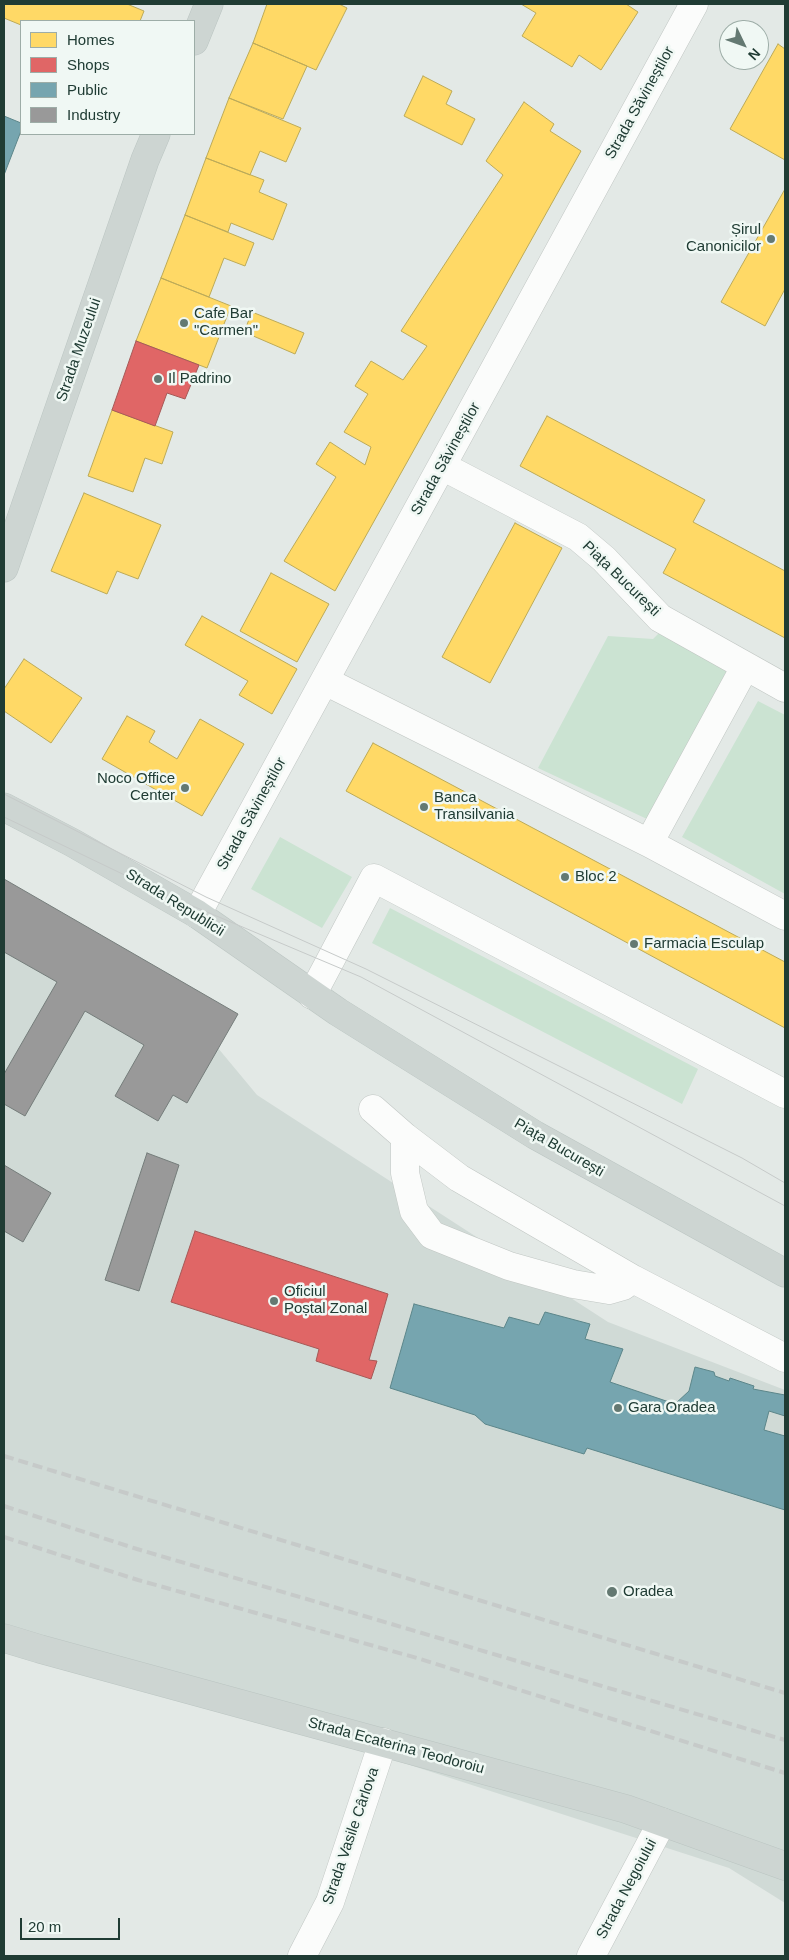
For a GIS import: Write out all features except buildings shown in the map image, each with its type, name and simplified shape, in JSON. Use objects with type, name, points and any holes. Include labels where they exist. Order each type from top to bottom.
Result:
[{"type":"main road","points":[[195,39],[209,4]]},
{"type":"main road","name":"Strada Muzeului","points":[[4,568],[156,135]]},
{"type":"main road","name":"Strada Republicii","points":[[4,807],[73,843],[198,914],[338,1012]]},
{"type":"main road","name":"Piața București","points":[[338,1012],[535,1136],[785,1273]]},
{"type":"main road","name":"Strada Ecaterina Teodoroiu","points":[[4,1638],[626,1809],[785,1866]]},
{"type":"street","name":"Strada Săvineștilor","points":[[198,914],[694,4]]},
{"type":"street","name":"Piața București","points":[[442,466],[578,537],[604,559],[660,618],[785,688]]},
{"type":"street","points":[[648,843],[745,667]]},
{"type":"street","points":[[325,681],[648,843],[785,916]]},
{"type":"street","points":[[312,995],[374,878],[785,1094]]},
{"type":"street","points":[[373,1109],[405,1137],[459,1178],[632,1279],[785,1358]]},
{"type":"street","points":[[405,1137],[406,1173],[414,1211],[432,1235],[509,1266],[574,1284],[609,1290],[623,1286],[632,1279]]},
{"type":"street","name":"Strada Vasile Cârlova","points":[[302,1956],[330,1902],[383,1742]]},
{"type":"street","name":"Strada Negoiului","points":[[591,1956],[662,1822]]},
{"type":"shaded area","points":[[4,935],[208,1036],[257,1095],[608,1322],[785,1390],[785,1903],[729,1868],[4,1634]]},
{"type":"green space","points":[[662,630],[729,667],[647,819],[538,768],[608,636],[653,639]]},
{"type":"green space","points":[[758,701],[785,715],[785,894],[682,837]]},
{"type":"green space","points":[[280,837],[352,877],[322,928],[251,889]]},
{"type":"green space","points":[[390,908],[698,1069],[682,1104],[372,943]]},
{"type":"tram line","points":[[4,794],[206,897],[366,969],[742,1158],[785,1183]]},
{"type":"tram line","points":[[4,817],[162,893],[361,977],[785,1206]]},
{"type":"railway","points":[[4,1456],[785,1693]]},
{"type":"railway","points":[[4,1506],[137,1549],[785,1740]]},
{"type":"railway","points":[[4,1537],[138,1580],[417,1658],[785,1773]]},
{"type":"place","name":"Șirul Canonicilor","points":[[771,239]]},
{"type":"place","name":"Cafe Bar \"Carmen\"","points":[[184,323]]},
{"type":"place","name":"Il Padrino","points":[[158,379]]},
{"type":"place","name":"Noco Office Center","points":[[185,788]]},
{"type":"place","name":"Banca Transilvania","points":[[424,807]]},
{"type":"place","name":"Bloc 2","points":[[565,877]]},
{"type":"place","name":"Farmacia Esculap","points":[[634,944]]},
{"type":"place","name":"Oficiul Poștal Zonal","points":[[274,1301]]},
{"type":"place","name":"Gara Oradea","points":[[618,1408]]},
{"type":"place","name":"Oradea","points":[[612,1592]]}]
